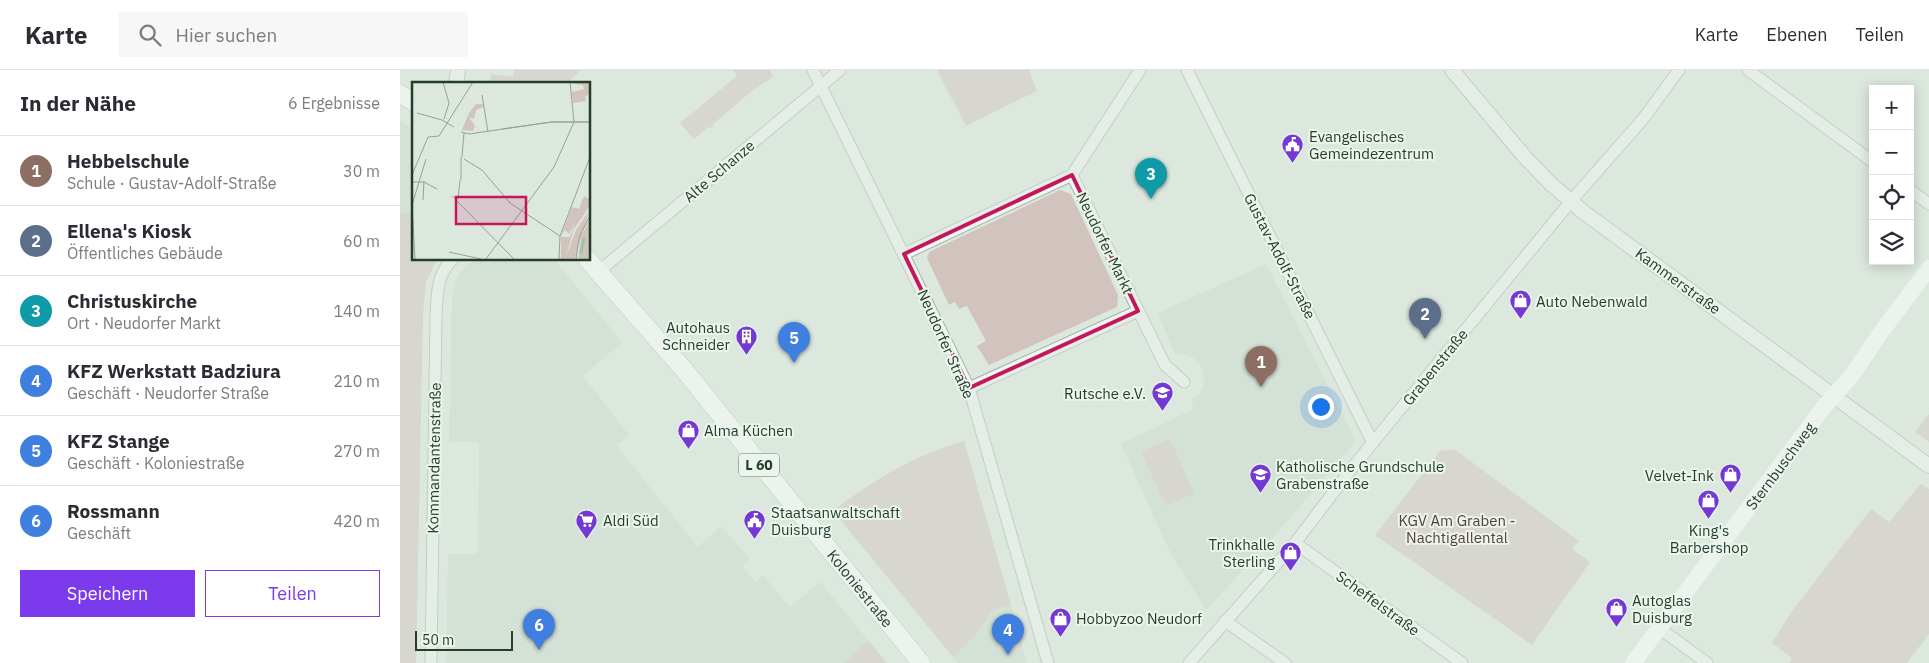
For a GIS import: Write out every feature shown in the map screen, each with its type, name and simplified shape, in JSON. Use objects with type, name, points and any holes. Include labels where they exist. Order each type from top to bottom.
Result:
[{"type":"main road","points":[[400,94],[412,101]]},
{"type":"main road","name":"Koloniestraße","points":[[592,265],[685,371],[921,663]]},
{"type":"main road","name":"Sternbuschweg","points":[[1633,663],[1929,268]]},
{"type":"street","name":"Neudorfer Straße","points":[[813,70],[969,388],[1048,663]]},
{"type":"street","name":"Alte Schanze","points":[[592,265],[840,70]]},
{"type":"street","points":[[1072,175],[1140,70]]},
{"type":"street","name":"Gustav-Adolf-Straße","points":[[1187,70],[1373,443]]},
{"type":"street","name":"Kammerstraße","points":[[1452,70],[1524,156],[1550,183],[1582,211],[1929,466]]},
{"type":"street","name":"Grabenstraße","points":[[1188,663],[1295,543],[1373,443],[1571,201],[1643,119],[1679,70]]},
{"type":"street","points":[[1748,70],[1869,159]]},
{"type":"street","name":"Neudorfer Markt","points":[[904,254],[1072,175],[1138,311],[969,388]]},
{"type":"street","points":[[1914,193],[1929,204]]},
{"type":"street","name":"Kommandantenstraße","points":[[431,663],[437,286],[446,265],[452,260]]},
{"type":"street","points":[[1138,311],[1165,365],[1184,382]]},
{"type":"street","name":"Scheffelstraße","points":[[1295,543],[1462,663]]},
{"type":"street","points":[[1225,621],[1284,663]]},
{"type":"street","points":[[1659,628],[1708,663]]},
{"type":"highlighted area","points":[[1072,175],[1138,311],[969,388],[904,254]]},
{"type":"shaded area","points":[[400,120],[412,129],[412,217],[409,213],[400,213]]},
{"type":"shaded area","points":[[474,260],[555,260],[622,342],[583,376],[629,435],[616,445],[698,547],[721,526],[750,559],[742,567],[755,582],[763,575],[790,607],[820,582],[887,663],[446,663],[448,554],[478,554],[479,442],[449,442],[452,296],[458,276]]},
{"type":"shaded area","points":[[1266,264],[1356,441],[1268,543],[1206,610],[1169,550],[1121,444],[1194,409],[1191,400],[1199,395],[1204,386],[1203,371],[1199,362],[1190,356],[1174,353],[1158,313]]},
{"type":"shaded area","points":[[1011,605],[1027,663],[958,663],[953,657],[981,628],[992,610]]},
{"type":"green space","points":[[515,70],[581,70],[568,82],[491,82],[490,74],[513,77]]},
{"type":"green space","points":[[733,70],[770,70],[773,77],[753,90],[713,124],[712,128],[708,127],[694,139],[680,123],[737,76]]},
{"type":"green space","points":[[937,70],[1029,70],[1037,91],[966,126]]},
{"type":"green space","points":[[1060,190],[1071,194],[1118,295],[1117,307],[989,365],[977,346],[986,341],[967,306],[959,309],[955,302],[949,305],[927,258],[929,252]]},
{"type":"green space","points":[[400,213],[409,213],[412,217],[412,260],[437,260],[426,282],[423,314],[416,663],[400,663]]},
{"type":"green space","points":[[1929,414],[1929,442],[1915,432]]},
{"type":"green space","points":[[1170,439],[1194,493],[1166,506],[1141,452]]},
{"type":"green space","points":[[964,441],[1011,605],[992,610],[981,628],[953,657],[833,511],[863,489],[895,470],[928,453]]},
{"type":"green space","name":"KGV Am Graben - Nachtigallental","points":[[1454,449],[1579,541],[1572,549],[1590,562],[1532,645],[1375,535],[1440,451]]},
{"type":"green space","points":[[1921,484],[1929,489],[1929,634],[1907,663],[1789,663],[1792,658],[1772,643],[1792,611],[1871,509],[1889,522]]},
{"type":"green space","points":[[868,641],[887,663],[845,663]]},
{"type":"place","name":"Evangelisches Gemeindezentrum","points":[[1293,164]]},
{"type":"place","name":"Christuskirche","points":[[1151,199]]},
{"type":"place","name":"Auto Nebenwald","points":[[1520,320]]},
{"type":"place","name":"Ellena's Kiosk","points":[[1425,339]]},
{"type":"place","name":"Autohaus Schneider","points":[[746,355]]},
{"type":"place","name":"KFZ Stange","points":[[794,363]]},
{"type":"place","name":"Hebbelschule","points":[[1261,387]]},
{"type":"place","name":"Rutsche e.V.","points":[[1162,412]]},
{"type":"place","name":"Alma Küchen","points":[[688,449]]},
{"type":"place","name":"Katholische Grundschule Grabenstraße","points":[[1260,494]]},
{"type":"place","name":"Velvet-Ink","points":[[1730,494]]},
{"type":"place","name":"King's Barbershop","points":[[1709,520]]},
{"type":"place","name":"Aldi Süd","points":[[587,539]]},
{"type":"place","name":"Staatsanwaltschaft Duisburg","points":[[755,540]]},
{"type":"place","name":"Trinkhalle Sterling","points":[[1291,572]]},
{"type":"place","name":"Autoglas Duisburg","points":[[1616,628]]},
{"type":"place","name":"Hobbyzoo Neudorf","points":[[1060,637]]},
{"type":"place","name":"Rossmann","points":[[539,650]]},
{"type":"place","name":"KFZ Werkstatt Badziura","points":[[1008,655]]}]
